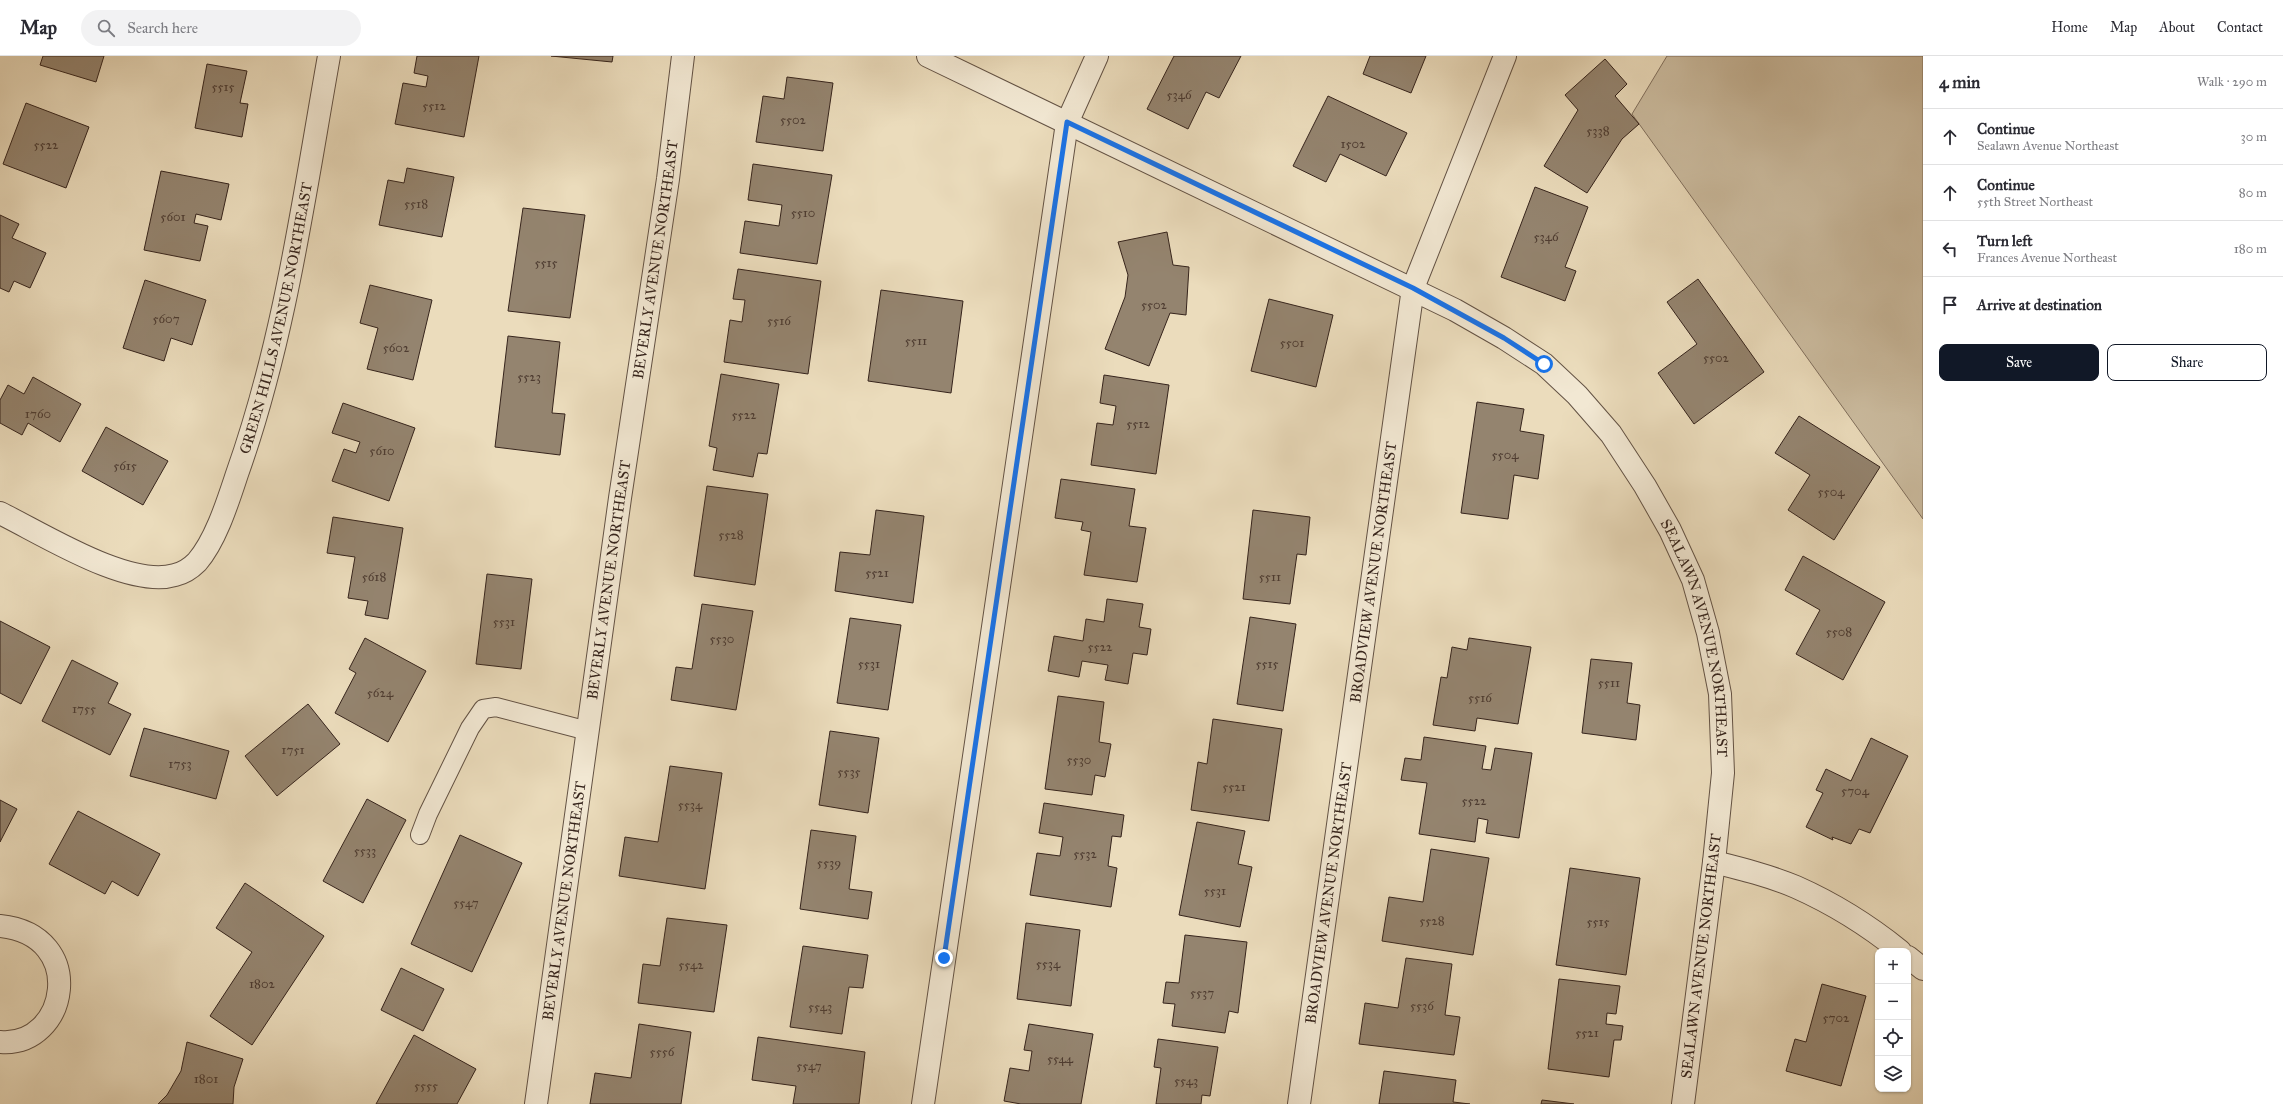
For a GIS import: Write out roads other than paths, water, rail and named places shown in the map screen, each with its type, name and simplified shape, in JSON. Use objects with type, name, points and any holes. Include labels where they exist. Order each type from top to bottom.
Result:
[{"type":"street","name":"GREEN HILLS AVENUE NORTHEAST","points":[[0,513],[104,565],[134,576],[163,578],[189,569],[204,552],[227,502],[259,408],[284,306],[329,56]]},
{"type":"street","name":"BEVERLY AVENUE NORTHEAST","points":[[536,1104],[620,498],[668,179],[683,56]]},
{"type":"street","name":"SEALAWN AVENUE NORTHEAST","points":[[928,56],[1413,288],[1504,338],[1544,364],[1577,395],[1611,434],[1670,530],[1693,580],[1708,633],[1720,694],[1723,773],[1714,862],[1683,1104]]},
{"type":"street","points":[[923,1104],[1067,122],[1096,56]]},
{"type":"street","name":"BROADVIEW AVENUE NORTHEAST","points":[[1299,1104],[1413,288],[1505,56]]},
{"type":"street","points":[[1714,862],[1761,874],[1796,888],[1842,913],[1883,938],[1896,948]]},
{"type":"street","points":[[0,926],[15,928],[32,935],[46,947],[55,962],[60,980],[58,998],[51,1015],[40,1029],[24,1038],[0,1042]]},
{"type":"street","points":[[1911,960],[1923,970]]},
{"type":"lane","points":[[420,835],[428,814],[470,728],[483,709],[496,706],[588,731]]}]
